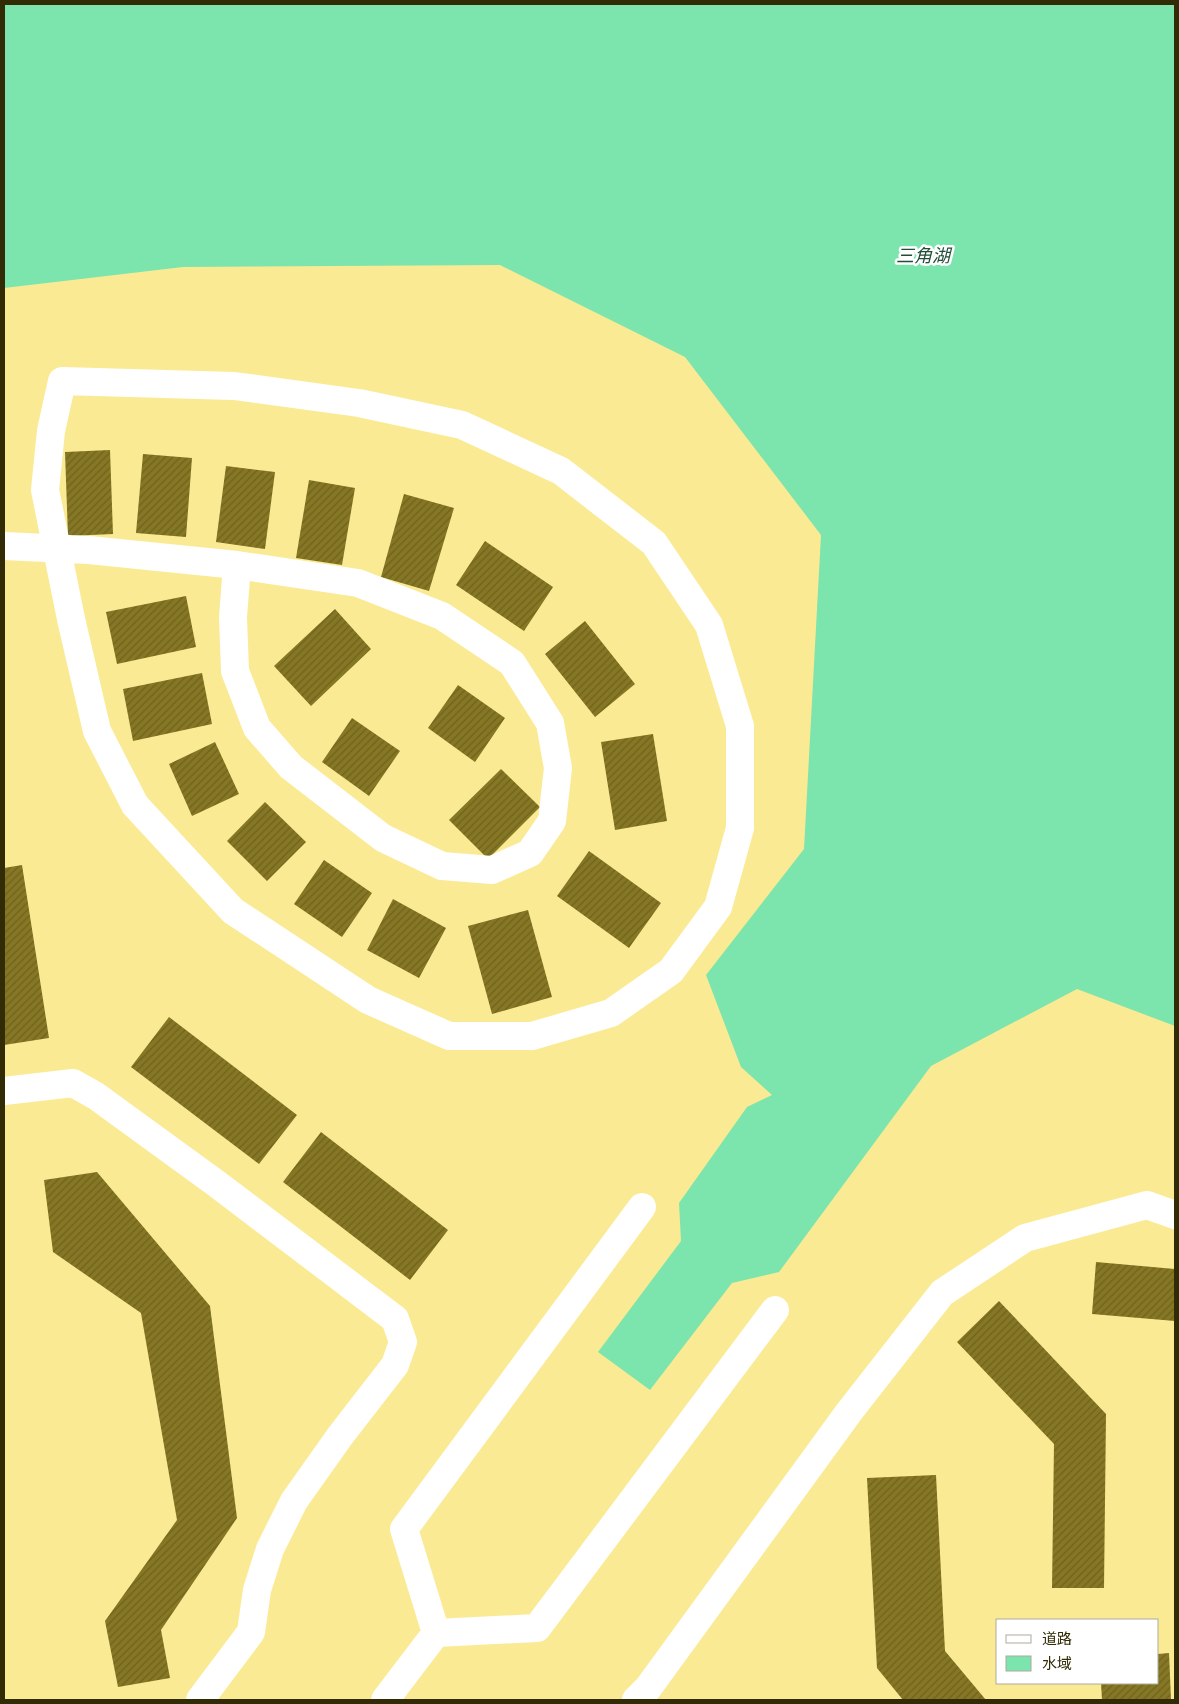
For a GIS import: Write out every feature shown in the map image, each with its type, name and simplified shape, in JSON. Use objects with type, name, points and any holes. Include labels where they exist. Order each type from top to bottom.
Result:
[{"type":"street","points":[[62,381],[234,386],[359,403],[462,425],[561,471],[654,543],[709,625],[740,726],[740,828],[718,907],[671,971],[611,1013],[532,1036],[449,1036],[368,1000],[233,911],[135,805],[96,731],[56,548],[45,490],[51,431],[62,381]]},
{"type":"street","points":[[4,546],[89,550],[237,566],[358,583],[442,616],[512,663],[550,723],[558,768],[552,821],[530,853],[492,870],[442,866],[383,838],[291,766],[257,728],[235,671],[233,617],[237,566]]},
{"type":"street","points":[[4,1091],[72,1083],[96,1096],[217,1184],[395,1319],[403,1342],[395,1365],[340,1436],[294,1501],[270,1549],[257,1590],[250,1632],[200,1700]]},
{"type":"street","points":[[636,1700],[648,1688],[849,1412],[942,1294],[1025,1238],[1147,1205],[1175,1215]]},
{"type":"street","points":[[436,1633],[404,1529],[642,1207]]},
{"type":"street","points":[[385,1700],[436,1633],[537,1628],[775,1310]]},
{"type":"water","name":"三角湖","points":[[4,4],[1175,4],[1175,1026],[1077,989],[931,1066],[779,1272],[732,1283],[650,1390],[598,1352],[681,1241],[679,1203],[747,1107],[772,1095],[741,1067],[706,975],[804,849],[821,535],[685,357],[500,265],[183,267],[4,288]]},
{"type":"building","points":[[110,450],[113,534],[68,536],[65,452]]},
{"type":"building","points":[[143,454],[192,458],[186,537],[136,533]]},
{"type":"building","points":[[226,466],[275,472],[265,549],[216,542]]},
{"type":"building","points":[[309,480],[355,488],[342,565],[296,558]]},
{"type":"building","points":[[404,494],[454,508],[429,591],[381,577]]},
{"type":"building","points":[[485,541],[553,587],[524,631],[456,585]]},
{"type":"building","points":[[186,596],[196,647],[117,664],[106,612]]},
{"type":"building","points":[[335,609],[371,649],[311,706],[274,666]]},
{"type":"building","points":[[585,621],[635,684],[595,717],[545,654]]},
{"type":"building","points":[[202,673],[212,724],[133,741],[123,689]]},
{"type":"building","points":[[458,685],[505,718],[475,762],[428,728]]},
{"type":"building","points":[[352,718],[400,751],[369,796],[322,762]]},
{"type":"building","points":[[653,734],[667,821],[615,830],[601,742]]},
{"type":"building","points":[[215,742],[239,794],[192,816],[169,764]]},
{"type":"building","points":[[501,769],[540,807],[488,859],[449,820]]},
{"type":"building","points":[[265,802],[306,842],[267,881],[227,841]]},
{"type":"building","points":[[589,851],[661,903],[629,948],[557,896]]},
{"type":"building","points":[[324,860],[372,893],[342,937],[294,904]]},
{"type":"building","points":[[22,865],[49,1038],[4,1045],[4,868]]},
{"type":"building","points":[[393,899],[446,928],[419,978],[367,950]]},
{"type":"building","points":[[528,910],[552,997],[492,1014],[468,926]]},
{"type":"building","points":[[169,1017],[297,1115],[259,1164],[131,1067]]},
{"type":"building","points":[[321,1132],[448,1230],[410,1280],[283,1182]]},
{"type":"building","points":[[97,1172],[210,1306],[237,1518],[161,1630],[170,1678],[118,1687],[105,1621],[177,1520],[141,1313],[53,1252],[44,1180]]},
{"type":"building","points":[[1096,1262],[1175,1269],[1175,1321],[1092,1314]]},
{"type":"building","points":[[999,1301],[1106,1414],[1104,1588],[1052,1588],[1054,1444],[957,1342]]},
{"type":"building","points":[[936,1475],[945,1651],[986,1700],[903,1700],[877,1668],[867,1478]]},
{"type":"building","points":[[1169,1653],[1171,1700],[1102,1700],[1101,1684],[1159,1684],[1159,1654]]}]
